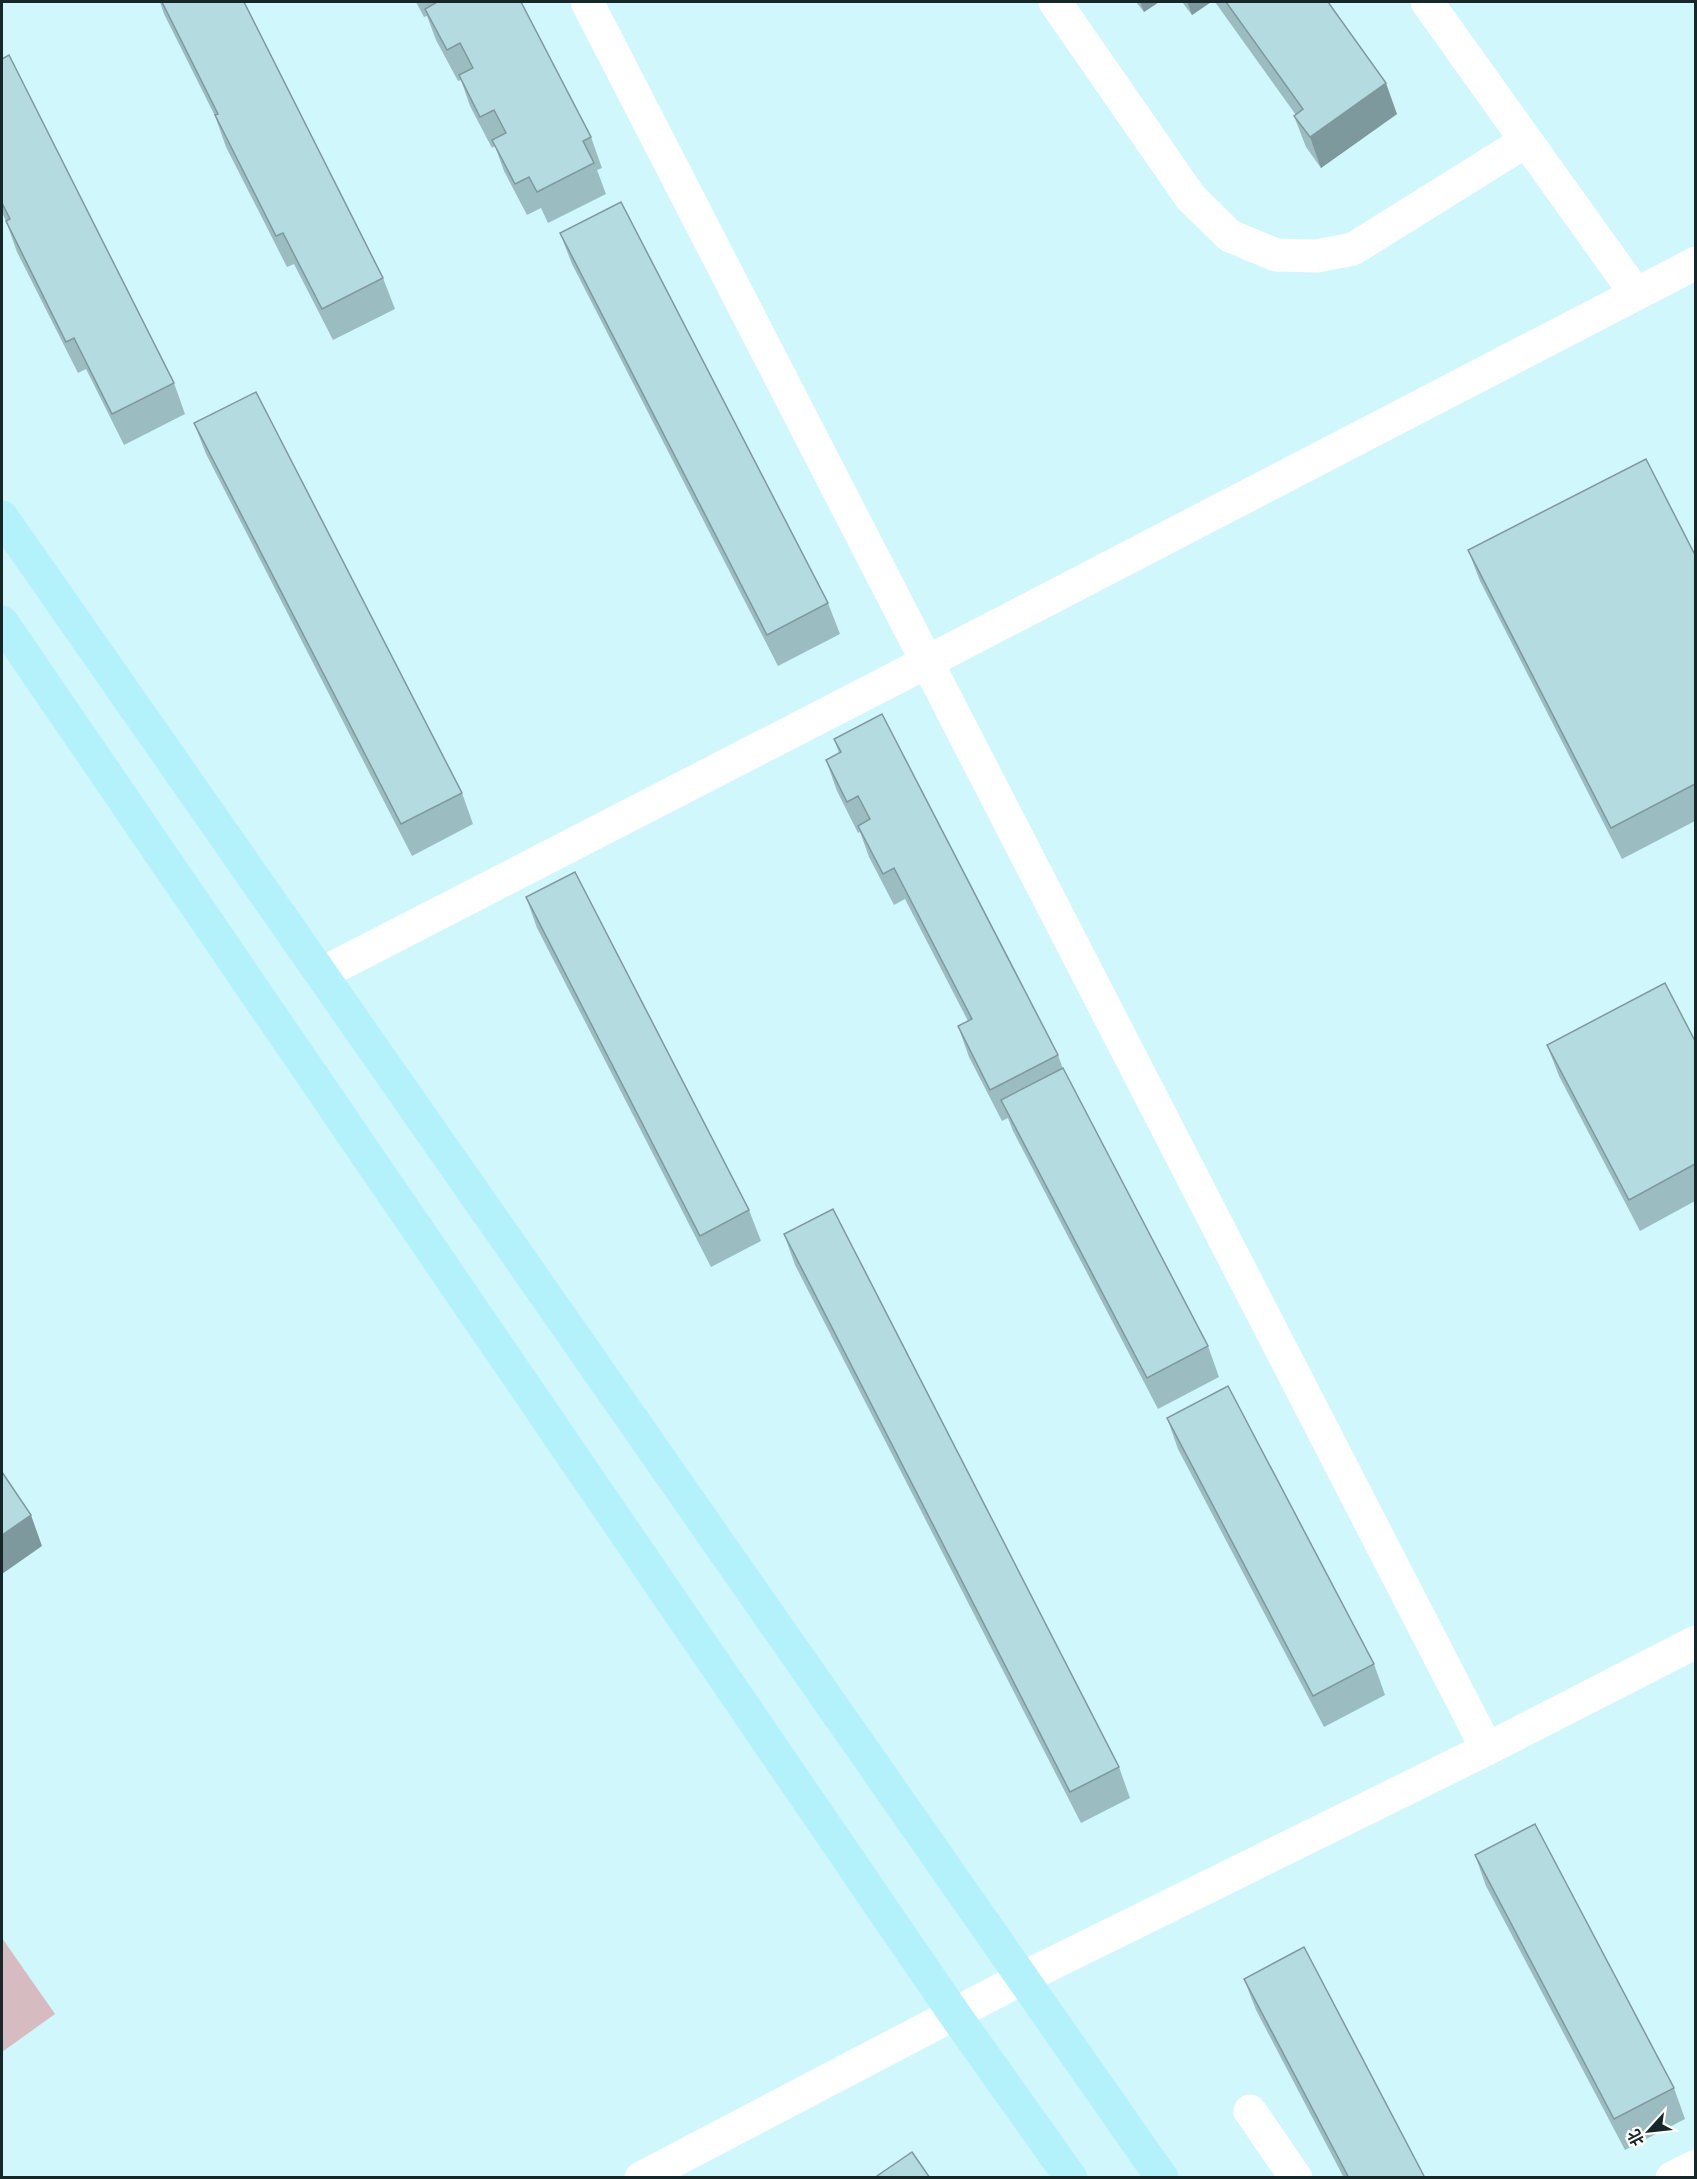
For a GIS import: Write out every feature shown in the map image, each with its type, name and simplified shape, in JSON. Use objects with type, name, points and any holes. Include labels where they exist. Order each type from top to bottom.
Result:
[{"type":"main road","points":[[2,517],[1162,2178]]},
{"type":"main road","points":[[2,622],[955,2015],[1071,2178]]},
{"type":"street","points":[[587,2],[1487,1749]]},
{"type":"street","points":[[1054,2],[1191,198],[1230,236],[1276,255],[1317,256],[1353,249],[1526,141]]},
{"type":"street","points":[[1426,2],[1636,294]]},
{"type":"street","points":[[321,974],[1695,263]]},
{"type":"street","points":[[641,2178],[1023,1978],[1487,1749],[1695,1642]]},
{"type":"street","points":[[1250,2111],[1296,2178]]},
{"type":"street","points":[[1672,2178],[1695,2166]]},
{"type":"shaded area","points":[[2,1938],[55,2014],[2,2052]]},
{"type":"building","points":[[162,2],[244,2],[383,278],[322,309],[283,233],[276,236],[215,115],[218,114]]},
{"type":"building","points":[[437,2],[521,2],[591,137],[583,141],[594,163],[537,192],[529,177],[515,184],[492,140],[506,133],[494,110],[480,117],[459,75],[473,68],[460,43],[447,50],[425,9]]},
{"type":"building","points":[[1226,2],[1328,2],[1386,83],[1310,137],[1294,116],[1303,109]]},
{"type":"building","points":[[9,55],[174,383],[112,414],[74,338],[66,342],[6,221],[10,219],[2,203],[2,59]]},
{"type":"building","points":[[621,202],[828,603],[767,635],[560,233]]},
{"type":"building","points":[[256,392],[462,793],[401,824],[194,423]]},
{"type":"building","points":[[1646,459],[1695,555],[1695,784],[1611,828],[1468,550]]},
{"type":"building","points":[[882,714],[1058,1055],[990,1090],[958,1026],[972,1019],[894,868],[883,874],[858,826],[870,819],[858,796],[847,802],[826,760],[841,752],[834,739]]},
{"type":"building","points":[[575,872],[749,1210],[700,1236],[526,897]]},
{"type":"building","points":[[1665,983],[1695,1041],[1695,1164],[1629,1200],[1547,1045]]},
{"type":"building","points":[[1063,1068],[1208,1346],[1147,1378],[1001,1100]]},
{"type":"building","points":[[833,1209],[1119,1767],[1070,1792],[784,1234]]},
{"type":"building","points":[[1228,1386],[1374,1664],[1313,1696],[1167,1418]]},
{"type":"building","points":[[2,1472],[31,1515],[2,1535]]},
{"type":"building","points":[[1535,1824],[1674,2088],[1614,2119],[1475,1855]]},
{"type":"building","points":[[1304,1947],[1425,2178],[1349,2178],[1244,1979]]},
{"type":"building","points":[[912,2152],[930,2178],[878,2178],[877,2176]]}]
